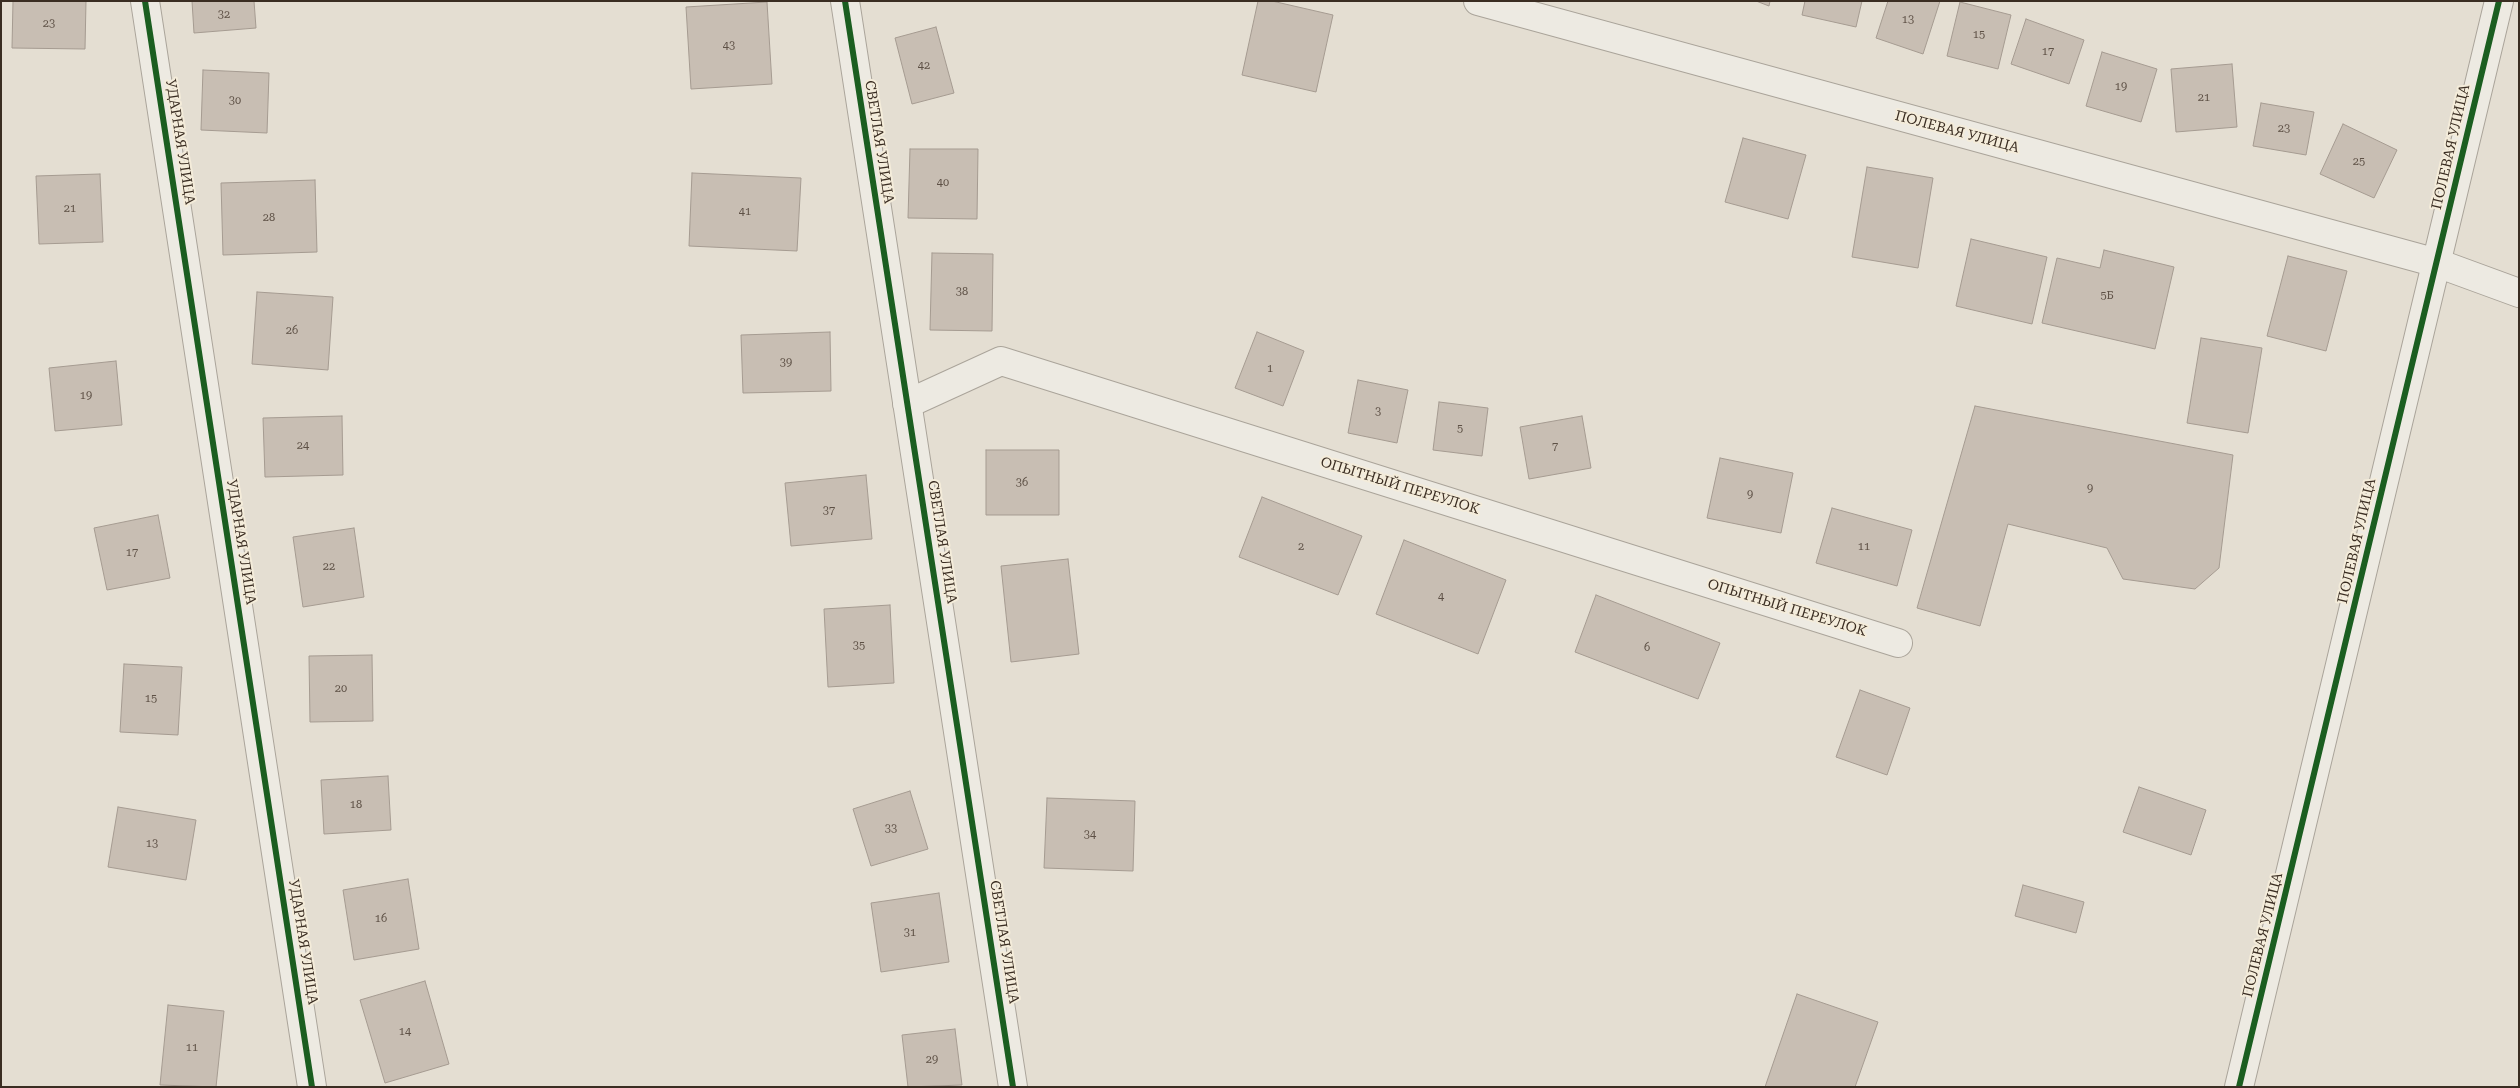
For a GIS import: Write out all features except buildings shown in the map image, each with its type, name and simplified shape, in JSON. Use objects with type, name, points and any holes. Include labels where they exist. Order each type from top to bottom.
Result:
[{"type":"street","name":"УДАРНАЯ УЛИЦА","points":[[146,1],[312,1087]]},
{"type":"street","name":"СВЕТЛАЯ УЛИЦА","points":[[845,1],[1013,1087]]},
{"type":"street","name":"ПОЛЕВАЯ УЛИЦА","points":[[1478,1],[2436,263],[2519,293]]},
{"type":"street","name":"ПОЛЕВАЯ УЛИЦА","points":[[2239,1087],[2499,1]]},
{"type":"street","name":"ОПЫТНЫЙ ПЕРЕУЛОК","points":[[908,404],[1001,360],[1898,643]]},
{"type":"cycle path","points":[[145,1],[312,1087]]},
{"type":"cycle path","points":[[845,1],[1013,1087]]},
{"type":"cycle path","points":[[2239,1087],[2499,1]]}]
